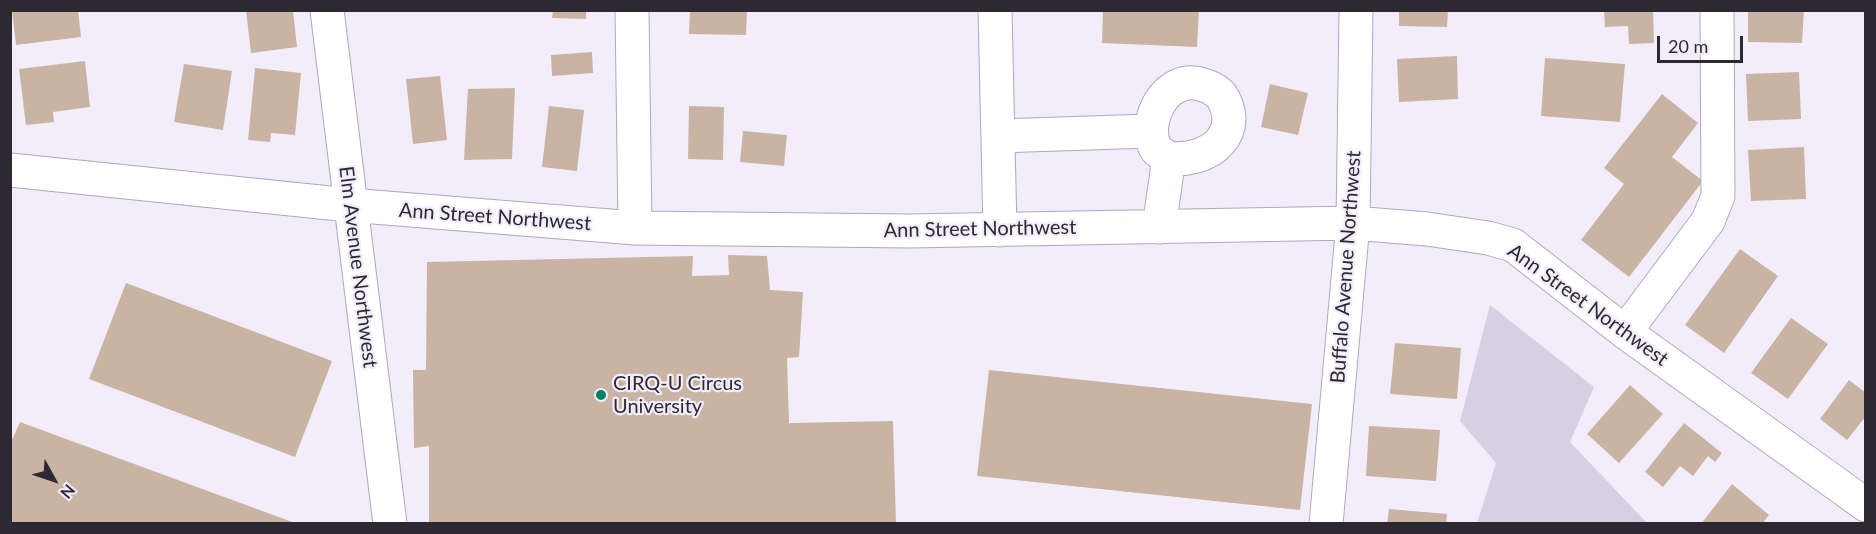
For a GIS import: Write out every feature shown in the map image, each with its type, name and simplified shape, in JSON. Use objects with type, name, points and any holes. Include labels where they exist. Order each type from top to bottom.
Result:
[{"type":"street","name":"Elm Avenue Northwest","points":[[327,10],[349,205],[390,524]]},
{"type":"street","points":[[632,10],[634,228]]},
{"type":"street","points":[[995,10],[1000,230]]},
{"type":"street","name":"Buffalo Avenue Northwest","points":[[1326,524],[1353,223],[1356,10]]},
{"type":"street","points":[[1625,332],[1708,221],[1718,196],[1717,10]]},
{"type":"street","points":[[1180,84],[1205,84],[1221,95],[1228,108],[1229,123],[1223,139],[1206,154],[1184,160],[1169,158],[1155,149],[1149,131],[1155,111],[1165,95],[1180,84]]},
{"type":"street","points":[[998,136],[1149,131]]},
{"type":"street","points":[[1159,227],[1169,158]]},
{"type":"street","name":"Ann Street Northwest","points":[[10,170],[349,205],[634,228],[910,231],[1353,223],[1427,229],[1488,238],[1513,245],[1625,332],[1866,505]]},
{"type":"shaded area","points":[[1490,305],[1594,387],[1570,442],[1647,523],[1477,523],[1496,463],[1460,421]]},
{"type":"building","points":[[12,10],[78,10],[81,37],[16,45]]},
{"type":"building","points":[[246,10],[293,10],[297,47],[251,53]]},
{"type":"building","points":[[553,10],[586,10],[586,19],[552,18]]},
{"type":"building","points":[[690,10],[747,10],[746,35],[689,34]]},
{"type":"building","points":[[1103,10],[1199,10],[1197,47],[1102,43]]},
{"type":"building","points":[[1399,10],[1448,10],[1447,27],[1399,26]]},
{"type":"building","points":[[1604,10],[1653,10],[1654,43],[1629,44],[1628,26],[1605,27]]},
{"type":"building","points":[[1748,10],[1804,10],[1802,43],[1748,42]]},
{"type":"building","points":[[592,52],[593,73],[552,76],[551,55]]},
{"type":"building","points":[[1457,56],[1458,99],[1399,102],[1397,59]]},
{"type":"building","points":[[1545,58],[1625,64],[1620,122],[1541,116]]},
{"type":"building","points":[[85,61],[90,107],[53,112],[54,122],[26,125],[19,69]]},
{"type":"building","points":[[184,64],[232,71],[223,130],[174,122]]},
{"type":"building","points":[[255,68],[301,73],[295,135],[271,133],[270,142],[248,140]]},
{"type":"building","points":[[1799,72],[1801,119],[1748,121],[1746,74]]},
{"type":"building","points":[[440,76],[447,140],[413,144],[406,79]]},
{"type":"building","points":[[1270,84],[1308,93],[1298,135],[1261,127]]},
{"type":"building","points":[[515,88],[512,159],[464,160],[468,89]]},
{"type":"building","points":[[1662,94],[1698,123],[1672,157],[1703,181],[1629,277],[1581,240],[1624,184],[1604,168]]},
{"type":"building","points":[[549,106],[584,110],[577,171],[542,167]]},
{"type":"building","points":[[689,106],[724,107],[723,160],[688,159]]},
{"type":"building","points":[[743,131],[787,135],[784,166],[740,162]]},
{"type":"building","points":[[1804,147],[1806,199],[1751,201],[1748,150]]},
{"type":"building","points":[[1740,249],[1778,276],[1724,353],[1685,325]]},
{"type":"building","name":"CIRQ-U Circus University","points":[[728,255],[767,256],[770,290],[803,292],[799,357],[787,358],[789,423],[893,421],[896,524],[429,523],[429,446],[414,448],[413,370],[426,370],[427,262],[693,256],[692,276],[729,275]]},
{"type":"building","points":[[126,283],[332,361],[295,457],[89,379]]},
{"type":"building","points":[[1791,318],[1828,344],[1788,399],[1751,373]]},
{"type":"building","points":[[1395,343],[1461,348],[1457,399],[1390,394]]},
{"type":"building","points":[[989,370],[1312,404],[1300,510],[977,476]]},
{"type":"building","points":[[1849,380],[1866,393],[1866,416],[1847,440],[1820,419]]},
{"type":"building","points":[[1630,385],[1663,414],[1619,463],[1587,434]]},
{"type":"building","points":[[20,422],[295,524],[10,524],[10,444]]},
{"type":"building","points":[[1684,423],[1722,453],[1715,462],[1708,456],[1693,476],[1680,466],[1663,487],[1645,472]]},
{"type":"building","points":[[1369,426],[1440,430],[1436,481],[1366,476]]},
{"type":"building","points":[[1732,484],[1769,515],[1762,524],[1701,524]]},
{"type":"building","points":[[1389,509],[1447,514],[1446,524],[1387,524]]},
{"type":"place","name":"CIRQ-U Circus University","points":[[601,395]]}]
